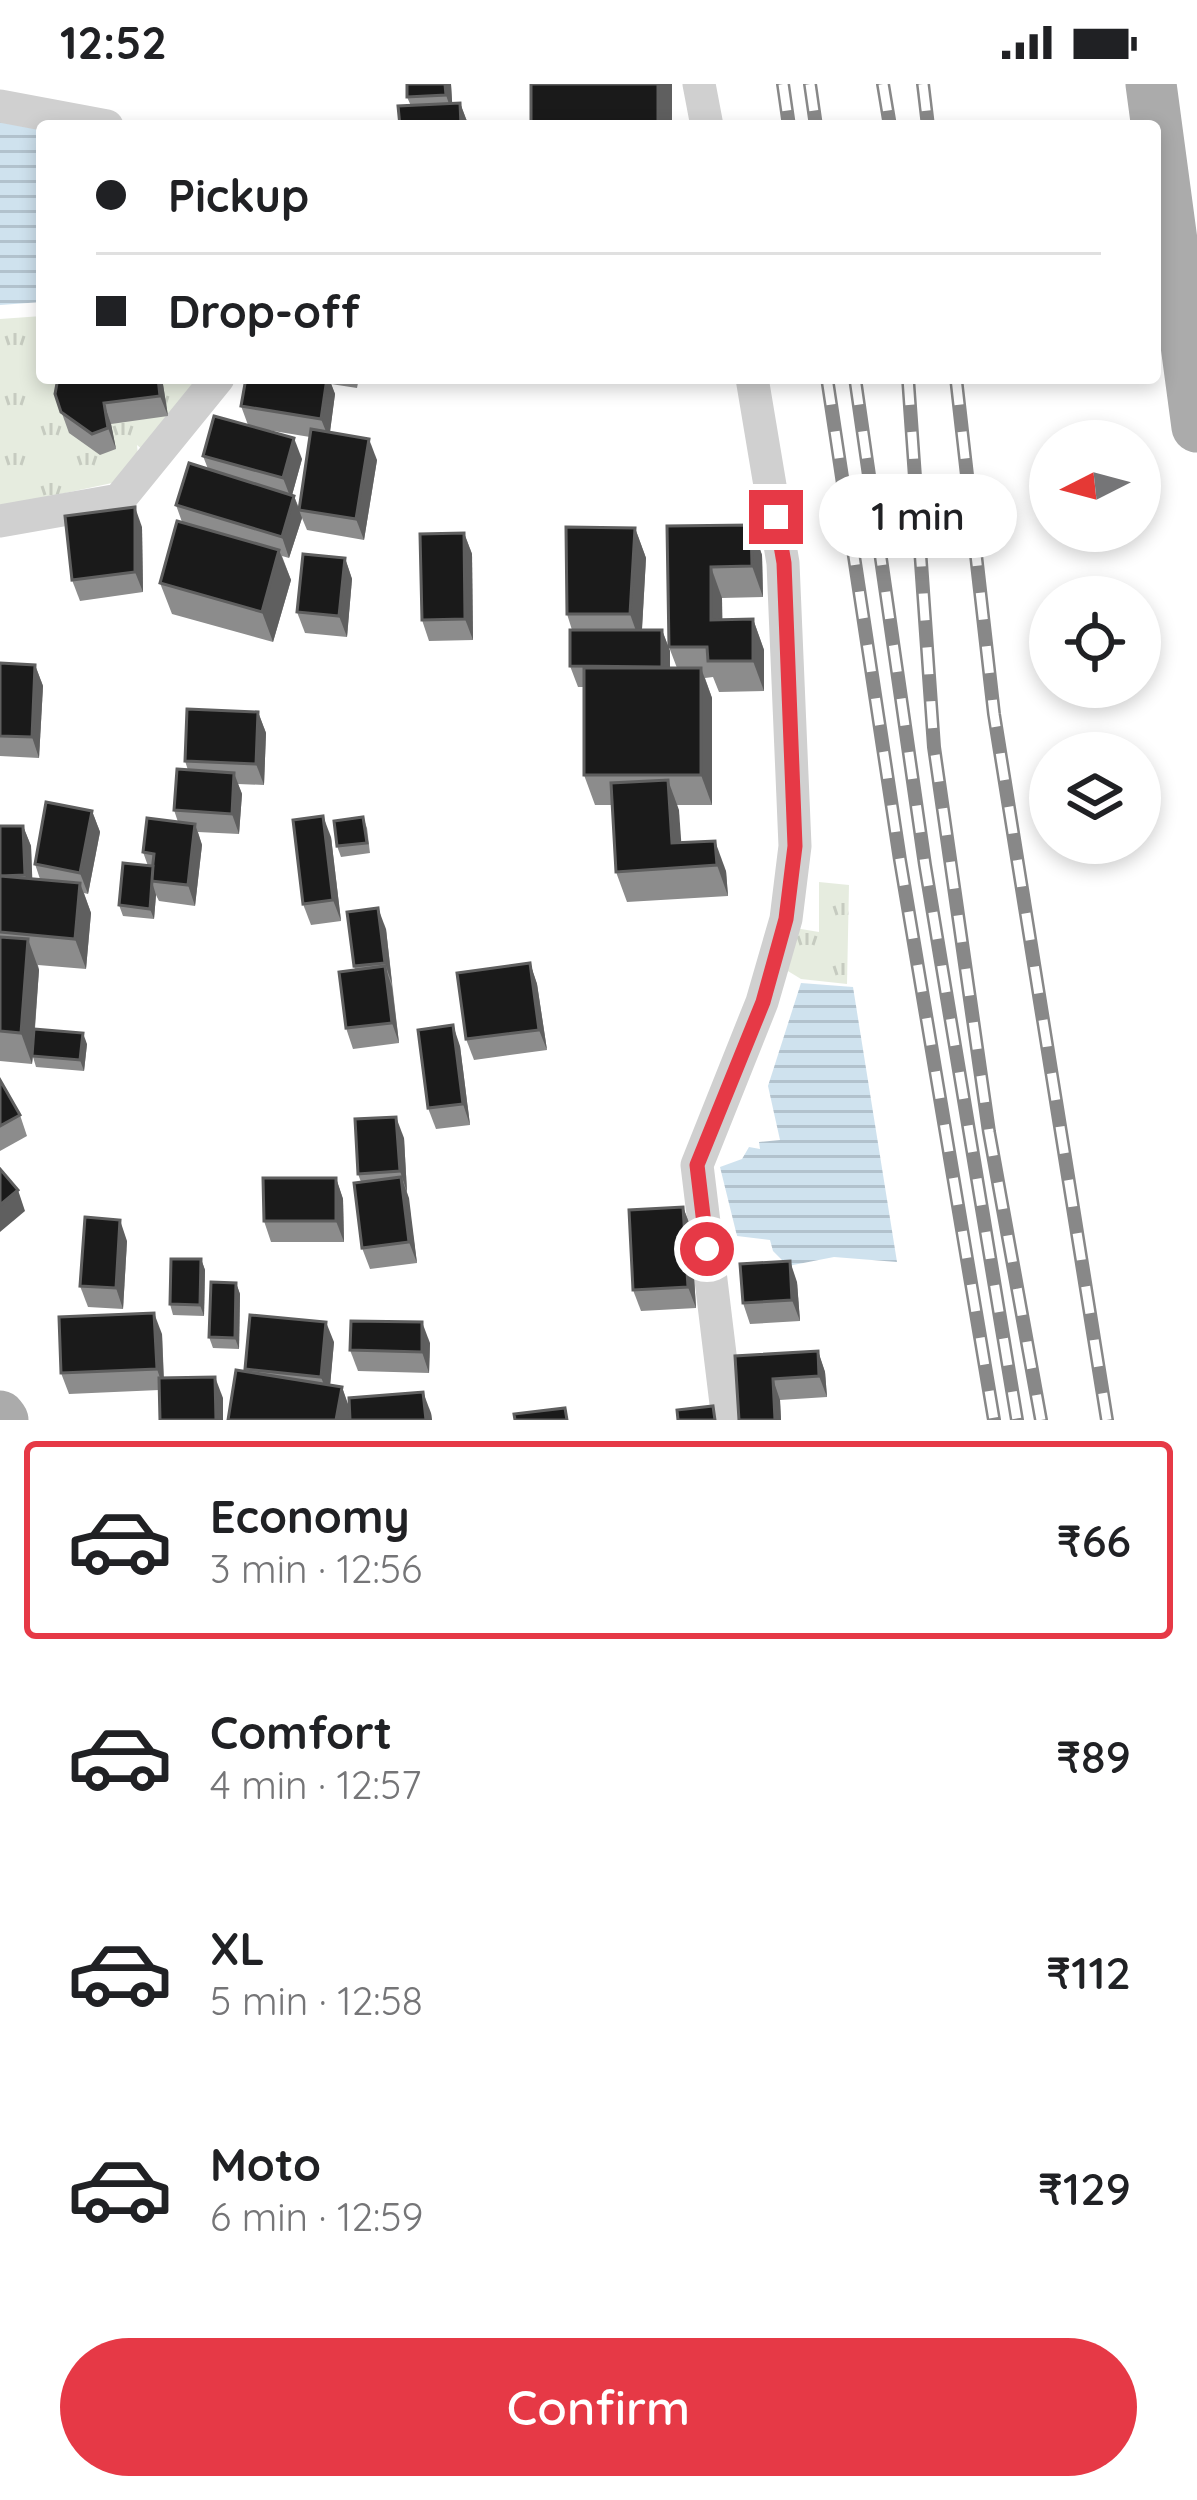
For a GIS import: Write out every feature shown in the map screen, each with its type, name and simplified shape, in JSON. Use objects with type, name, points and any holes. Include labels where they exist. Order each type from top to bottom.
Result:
[{"type":"main road","points":[[1150,84],[1155,120]]},
{"type":"main road","points":[[1161,164],[1197,427]]},
{"type":"street","points":[[699,84],[706,120]]},
{"type":"street","points":[[0,106],[75,120]]},
{"type":"street","points":[[0,521],[119,500],[213,384]]},
{"type":"street","points":[[728,1420],[697,1165],[763,1002],[786,919],[795,846],[784,563],[753,384]]},
{"type":"green space","points":[[36,316],[36,384],[213,384],[151,457],[137,445],[140,477],[0,507],[0,319]]},
{"type":"green space","points":[[819,882],[849,885],[847,984],[801,979],[778,965],[795,928],[819,932]]},
{"type":"water","points":[[0,93],[36,121],[36,302],[0,305]]},
{"type":"water","points":[[801,983],[853,987],[897,1262],[834,1257],[788,1266],[773,1251],[770,1240],[737,1236],[720,1167],[742,1159],[749,1147],[760,1149],[759,1142],[780,1140],[768,1086]]},
{"type":"building","points":[[407,84],[445,84],[446,95],[407,97]]},
{"type":"building","points":[[531,84],[658,84],[658,120],[531,120]]},
{"type":"building","points":[[460,103],[461,120],[399,120],[398,106]]},
{"type":"building","points":[[57,384],[159,384],[160,396],[104,403],[108,428],[92,434],[61,412]]},
{"type":"building","points":[[245,384],[326,384],[321,419],[241,406]]},
{"type":"building","points":[[214,416],[294,438],[283,478],[203,456]]},
{"type":"building","points":[[311,429],[369,439],[356,519],[299,510]]},
{"type":"building","points":[[189,463],[294,496],[282,537],[176,505]]},
{"type":"building","points":[[135,507],[135,572],[72,580],[65,516]]},
{"type":"building","points":[[177,521],[279,550],[262,612],[160,583]]},
{"type":"building","points":[[751,525],[752,566],[711,567],[711,620],[753,619],[753,661],[708,661],[707,647],[669,647],[667,526]]},
{"type":"building","points":[[566,527],[635,528],[630,614],[567,614]]},
{"type":"building","points":[[464,533],[465,619],[422,620],[420,534]]},
{"type":"building","points":[[303,554],[345,558],[339,616],[297,612]]},
{"type":"building","points":[[570,630],[662,630],[662,667],[570,666]]},
{"type":"building","points":[[0,663],[35,665],[32,737],[0,736]]},
{"type":"building","points":[[584,668],[701,668],[701,775],[584,775]]},
{"type":"building","points":[[187,709],[258,712],[256,764],[185,761]]},
{"type":"building","points":[[177,769],[234,773],[232,814],[174,810]]},
{"type":"building","points":[[668,780],[672,843],[715,841],[717,865],[616,872],[611,783]]},
{"type":"building","points":[[46,802],[92,811],[80,873],[35,864]]},
{"type":"building","points":[[323,816],[333,900],[303,904],[293,820]]},
{"type":"building","points":[[363,817],[367,843],[337,846],[334,821]]},
{"type":"building","points":[[147,818],[195,824],[188,885],[151,881],[154,854],[143,852]]},
{"type":"building","points":[[0,826],[23,826],[25,875],[0,876]]},
{"type":"building","points":[[123,863],[153,866],[150,909],[119,905]]},
{"type":"building","points":[[0,876],[80,883],[75,939],[0,932]]},
{"type":"building","points":[[378,908],[385,963],[354,966],[347,912]]},
{"type":"building","points":[[0,937],[28,939],[21,1033],[0,1031]]},
{"type":"building","points":[[530,963],[539,1030],[466,1039],[457,973]]},
{"type":"building","points":[[385,966],[392,1023],[346,1028],[339,972]]},
{"type":"building","points":[[453,1025],[463,1104],[428,1108],[418,1030]]},
{"type":"building","points":[[34,1029],[83,1033],[80,1060],[32,1056]]},
{"type":"building","points":[[0,1080],[20,1115],[0,1126]]},
{"type":"building","points":[[396,1117],[400,1171],[358,1174],[355,1119]]},
{"type":"building","points":[[0,1169],[18,1190],[0,1205]]},
{"type":"building","points":[[401,1177],[409,1242],[362,1248],[354,1183]]},
{"type":"building","points":[[263,1178],[336,1178],[336,1221],[264,1221]]},
{"type":"building","points":[[683,1207],[688,1287],[633,1290],[629,1210]]},
{"type":"building","points":[[85,1217],[120,1220],[116,1288],[80,1286]]},
{"type":"building","points":[[171,1259],[201,1259],[200,1305],[170,1304]]},
{"type":"building","points":[[790,1261],[792,1300],[743,1303],[740,1264]]},
{"type":"building","points":[[211,1282],[236,1283],[235,1338],[209,1337]]},
{"type":"building","points":[[154,1313],[157,1369],[61,1373],[59,1317]]},
{"type":"building","points":[[250,1315],[326,1322],[321,1377],[245,1369]]},
{"type":"building","points":[[351,1321],[422,1322],[422,1352],[350,1350]]},
{"type":"building","points":[[818,1351],[819,1376],[773,1379],[775,1420],[739,1420],[735,1356]]},
{"type":"building","points":[[236,1370],[342,1387],[336,1420],[228,1420]]},
{"type":"building","points":[[215,1377],[216,1420],[160,1420],[159,1378]]},
{"type":"building","points":[[423,1392],[426,1420],[350,1420],[349,1398]]},
{"type":"building","points":[[713,1406],[715,1420],[678,1420],[677,1410]]},
{"type":"building","points":[[565,1408],[567,1420],[515,1420],[514,1414]]},
{"type":"railway","points":[[783,84],[788,120]]},
{"type":"railway","points":[[810,84],[815,120]]},
{"type":"railway","points":[[883,84],[889,120]]},
{"type":"railway","points":[[923,84],[927,120]]},
{"type":"railway","points":[[828,384],[900,860],[994,1420]]},
{"type":"railway","points":[[856,384],[925,865],[1017,1420]]},
{"type":"railway","points":[[908,384],[934,747],[989,1132],[1041,1420]]},
{"type":"railway","points":[[957,384],[994,714],[1107,1420]]},
{"type":"route","points":[[707,1249],[697,1165],[763,1002],[786,919],[795,846],[784,563],[776,517]]}]
